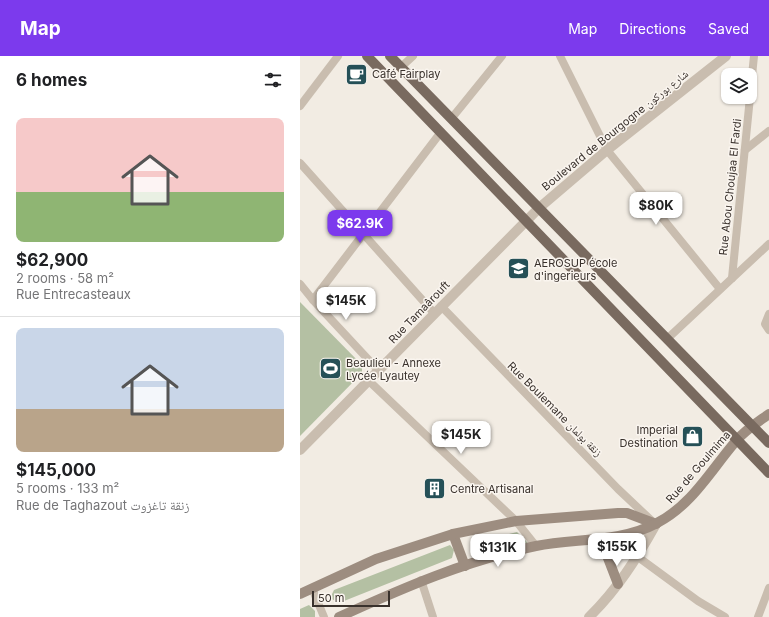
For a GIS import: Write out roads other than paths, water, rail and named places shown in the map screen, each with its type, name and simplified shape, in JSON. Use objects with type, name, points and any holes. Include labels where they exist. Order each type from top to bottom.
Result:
[{"type":"main road","points":[[367,56],[769,473]]},
{"type":"main road","points":[[390,56],[769,443]]},
{"type":"main road","name":"Rue de Goulmima","points":[[339,617],[421,580],[465,566],[536,546],[628,535],[656,524],[674,514],[688,501],[737,440],[769,414]]},
{"type":"main road","points":[[300,594],[376,560],[453,534],[516,521],[626,513],[656,524]]},
{"type":"main road","points":[[453,534],[465,566]]},
{"type":"main road","points":[[604,538],[606,553],[618,584]]},
{"type":"street","points":[[300,106],[338,56]]},
{"type":"street","points":[[401,67],[413,56]]},
{"type":"street","points":[[451,119],[502,56]]},
{"type":"street","points":[[560,56],[607,150],[720,289]]},
{"type":"street","name":"Boulevard de Bourgogne شارع بوركون","points":[[538,208],[607,150],[726,56]]},
{"type":"street","name":"Rue Abou Choujaa El Fardi","points":[[753,68],[754,56]]},
{"type":"street","name":"Rue Abou Choujaa El Fardi","points":[[732,278],[749,104]]},
{"type":"street","points":[[745,150],[769,131]]},
{"type":"street","points":[[313,300],[441,132]]},
{"type":"street","name":"Rue Boulemane زنقة بولمان","points":[[300,163],[364,234],[437,310],[618,489],[656,524]]},
{"type":"street","name":"Rue Tamaârouft","points":[[300,450],[538,208]]},
{"type":"street","points":[[667,339],[769,244]]},
{"type":"street","points":[[300,284],[378,370]]},
{"type":"street","points":[[769,314],[765,324],[769,330]]},
{"type":"street","points":[[369,381],[516,521],[536,546]]},
{"type":"street","points":[[589,617],[607,599],[618,584],[638,556],[656,524]]},
{"type":"street","points":[[638,556],[698,601],[725,617]]},
{"type":"street","points":[[421,580],[433,617]]},
{"type":"street","points":[[312,588],[324,617]]},
{"type":"street","points":[[758,617],[769,588]]},
{"type":"place","name":"Café Fairplay","points":[[357,74]]},
{"type":"place","name":"AEROSUP école d'ingerieurs","points":[[518,269]]},
{"type":"place","name":"Beaulieu - Annexe Lycée Lyautey","points":[[331,369]]},
{"type":"place","name":"Imperial Destination","points":[[693,436]]},
{"type":"place","name":"Centre Artisanal","points":[[434,489]]}]
